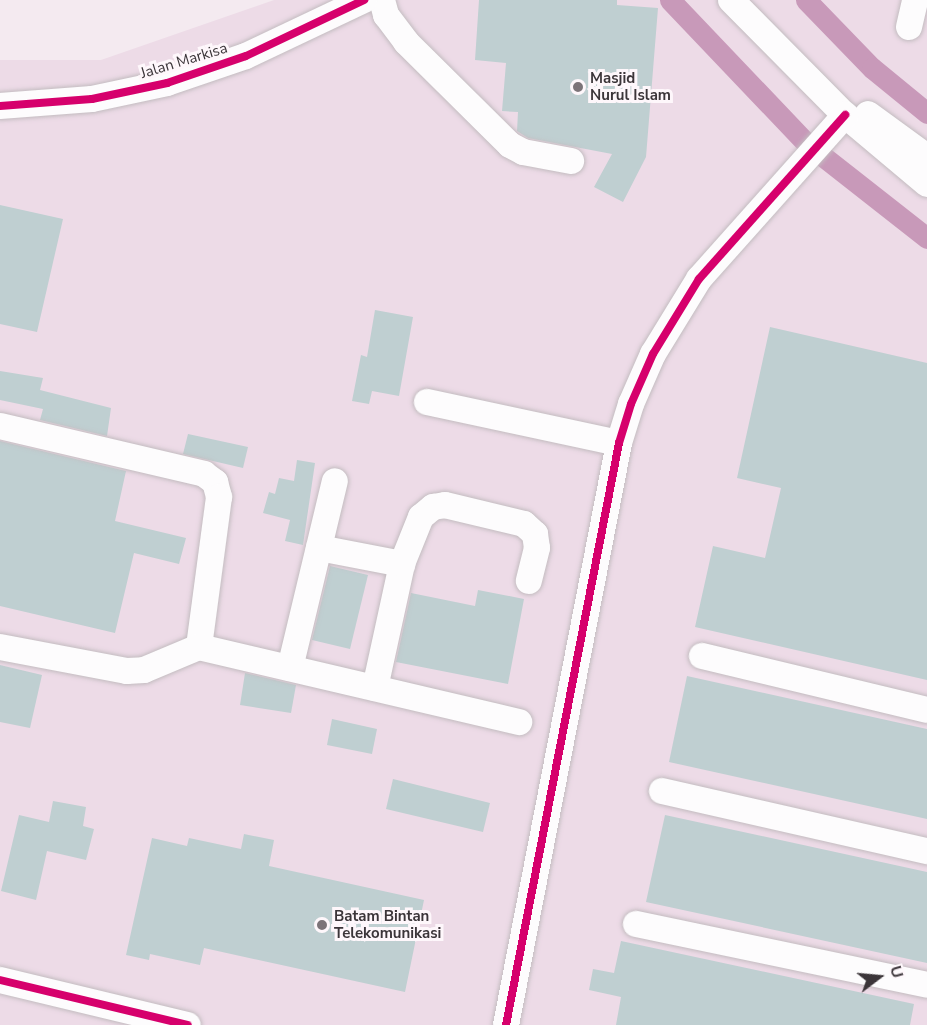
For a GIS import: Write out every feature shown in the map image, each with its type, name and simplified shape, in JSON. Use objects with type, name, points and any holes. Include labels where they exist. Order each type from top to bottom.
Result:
[{"type":"street","name":"Jalan Markisa","points":[[0,106],[92,99],[167,83],[246,56],[364,0]]},
{"type":"street","points":[[382,0],[386,15],[406,42],[510,145],[523,152],[571,161]]},
{"type":"street","points":[[731,0],[845,115],[927,184]]},
{"type":"street","points":[[753,0],[856,106],[927,157]]},
{"type":"street","points":[[909,27],[915,0]]},
{"type":"street","points":[[506,1025],[619,443],[653,354],[699,279],[845,115]]},
{"type":"street","points":[[428,402],[619,443]]},
{"type":"street","points":[[0,426],[204,474],[215,482],[219,497],[199,647]]},
{"type":"street","points":[[290,668],[335,481]]},
{"type":"street","points":[[375,688],[402,564],[421,518],[433,507],[446,505],[524,524],[535,534],[529,581]]},
{"type":"street","points":[[319,548],[402,564]]},
{"type":"street","points":[[0,647],[127,671],[144,670],[199,647],[519,722]]},
{"type":"street","points":[[702,656],[927,710]]},
{"type":"street","points":[[662,791],[927,851]]},
{"type":"street","points":[[636,924],[927,985]]},
{"type":"street","points":[[0,981],[141,1020],[188,1025]]},
{"type":"shaded area","points":[[274,0],[927,0],[927,1025],[0,1025],[0,60],[101,60]]},
{"type":"building","name":"Masjid Nurul Islam","points":[[479,0],[617,0],[617,5],[658,8],[646,157],[623,202],[594,187],[612,154],[528,138],[517,131],[518,112],[502,111],[506,63],[475,60]]},
{"type":"building","points":[[0,205],[63,219],[37,332],[0,324]]},
{"type":"building","points":[[375,310],[413,317],[399,396],[372,391],[369,404],[352,401],[361,355],[367,357]]},
{"type":"building","points":[[770,327],[927,363],[927,680],[695,627],[713,546],[765,558],[781,488],[737,478]]},
{"type":"building","points":[[0,371],[43,378],[40,390],[111,408],[107,436],[40,420],[43,409],[0,400]]},
{"type":"building","points":[[188,434],[248,447],[243,468],[183,454]]},
{"type":"building","points":[[0,441],[126,471],[115,521],[186,538],[179,564],[134,553],[115,633],[0,606]]},
{"type":"building","points":[[297,460],[315,463],[303,545],[285,541],[290,520],[263,513],[269,492],[275,494],[279,478],[294,481]]},
{"type":"building","points":[[330,566],[368,575],[350,649],[312,640]]},
{"type":"building","points":[[478,590],[524,599],[508,684],[396,662],[411,593],[475,606]]},
{"type":"building","points":[[0,665],[42,675],[30,728],[0,722]]},
{"type":"building","points":[[245,673],[296,685],[291,713],[240,705]]},
{"type":"building","points":[[687,676],[927,729],[927,819],[669,762]]},
{"type":"building","points":[[332,719],[377,729],[372,754],[327,745]]},
{"type":"building","points":[[393,779],[490,803],[483,832],[386,809]]},
{"type":"building","points":[[53,801],[86,807],[83,826],[94,829],[86,860],[47,851],[36,900],[1,891],[19,815],[49,822]]},
{"type":"building","points":[[665,815],[927,872],[927,963],[646,902]]},
{"type":"building","points":[[244,834],[274,840],[269,866],[424,900],[405,992],[204,948],[200,965],[150,954],[149,960],[126,955],[152,838],[187,846],[189,838],[241,849]]},
{"type":"building","points":[[621,941],[914,1004],[910,1025],[616,1025],[621,997],[589,990],[593,969],[614,973]]},
{"type":"waterway","points":[[670,0],[811,148]]},
{"type":"waterway","points":[[806,0],[872,68],[927,113]]},
{"type":"waterway","points":[[820,154],[927,238]]},
{"type":"cycle path","points":[[0,106],[92,99],[167,83],[246,56],[364,0]]},
{"type":"cycle path","points":[[506,1025],[619,443],[631,404],[653,354],[699,279],[845,115]]},
{"type":"cycle path","points":[[0,980],[188,1025]]},
{"type":"place","name":"Masjid Nurul Islam","points":[[578,87]]},
{"type":"place","name":"Batam Bintan Telekomunikasi","points":[[322,925]]}]
